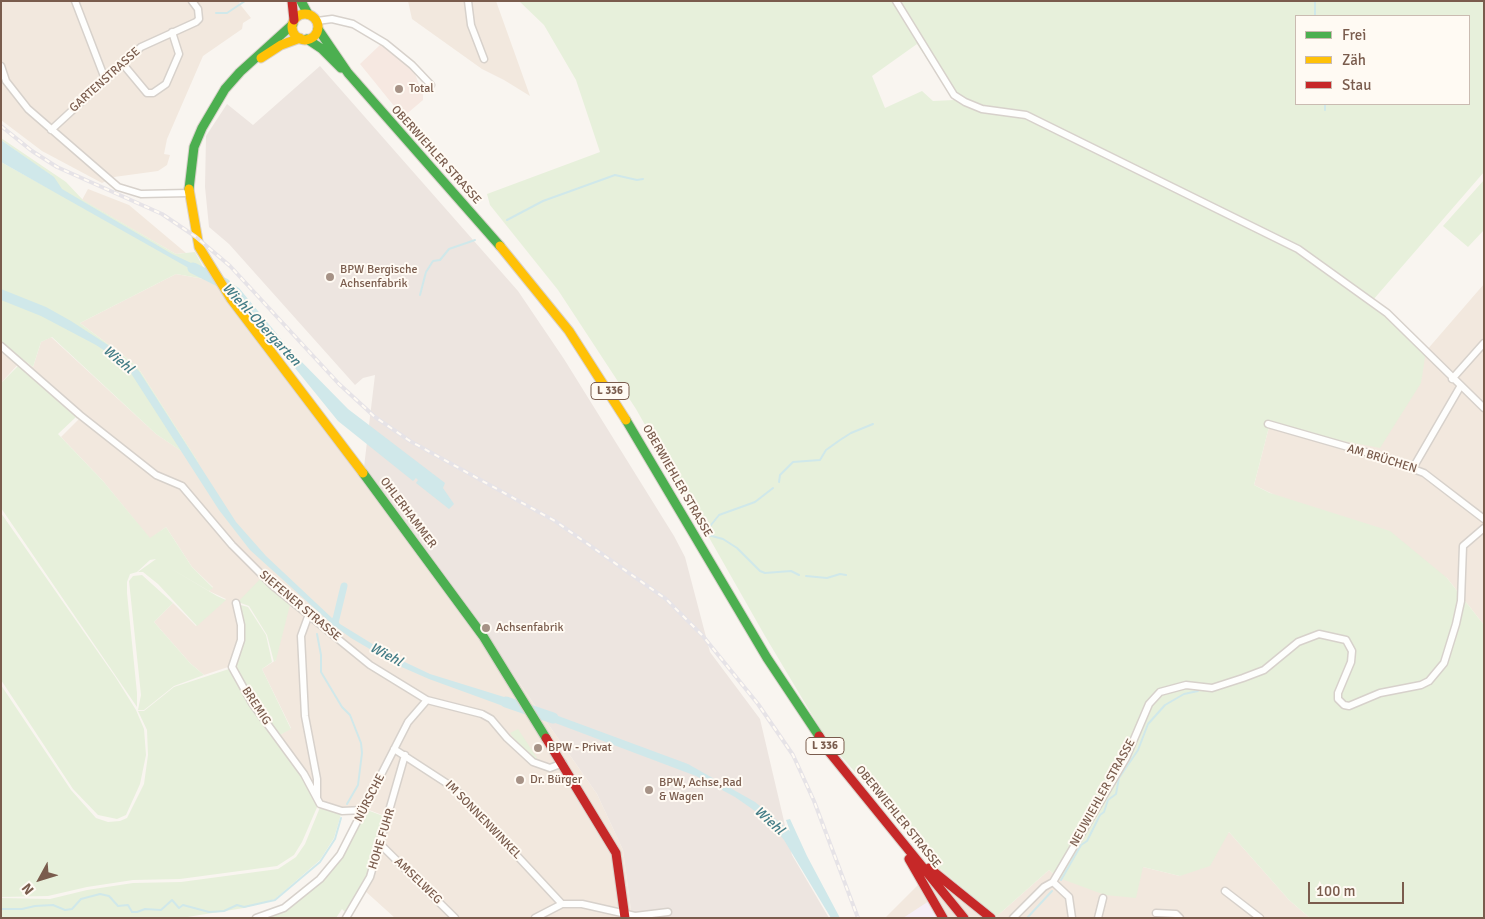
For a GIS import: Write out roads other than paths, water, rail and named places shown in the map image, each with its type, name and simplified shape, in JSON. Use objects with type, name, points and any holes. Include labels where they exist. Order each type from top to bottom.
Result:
[{"type":"main road","points":[[292,1],[293,30],[303,39]]},
{"type":"main road","points":[[252,62],[281,45],[314,36],[318,25],[308,14],[301,1]]},
{"type":"main road","points":[[188,193],[194,147],[202,128],[225,89],[300,15],[308,14]]},
{"type":"main road","name":"OBERWIEHLER STRASSE","points":[[318,25],[348,73]]},
{"type":"main road","name":"OBERWIEHLER STRASSE","points":[[303,39],[322,49],[348,73],[510,257],[569,331],[604,382],[767,658],[830,753],[964,918]]},
{"type":"main road","name":"OHLERHAMMER","points":[[188,193],[196,237],[222,286],[470,617],[563,763],[616,853],[624,916]]},
{"type":"main road","name":"L 336","points":[[883,818],[916,869],[943,918]]},
{"type":"main road","name":"L 336","points":[[917,859],[991,918]]},
{"type":"street","points":[[75,1],[104,79]]},
{"type":"street","name":"GARTENSTRASSE","points":[[51,130],[104,79],[141,47],[196,22],[199,19],[198,9],[192,1]]},
{"type":"street","points":[[468,1],[471,25],[484,59]]},
{"type":"street","points":[[896,1],[954,94],[965,102],[982,109],[1026,115],[1298,249],[1387,313],[1460,387],[1484,408]]},
{"type":"street","points":[[318,25],[332,19],[354,24],[398,54],[431,85]]},
{"type":"street","points":[[122,63],[147,92],[153,93],[166,84],[179,54],[172,32]]},
{"type":"street","points":[[1,66],[6,81],[13,93],[51,130],[118,187],[141,194],[188,193]]},
{"type":"street","points":[[1452,379],[1484,343]]},
{"type":"street","name":"SIEFENER STRASSE","points":[[1,346],[78,413],[143,465],[156,475],[182,486],[232,545],[272,586],[370,665],[427,700]]},
{"type":"street","points":[[1413,468],[1460,387]]},
{"type":"street","name":"AM BRÜCHEN","points":[[1268,424],[1413,468],[1424,473],[1450,491],[1478,517],[1484,519]]},
{"type":"street","name":"NEUWIEHLER STRASSE","points":[[1013,918],[1044,888],[1053,882],[1126,758],[1149,704],[1160,692],[1186,686],[1212,688],[1244,678],[1264,670],[1298,642],[1319,634],[1346,640],[1352,651],[1351,662],[1338,693],[1338,699],[1344,705],[1349,706],[1380,693],[1421,685],[1435,676],[1444,663],[1461,601],[1463,546],[1484,528]]},
{"type":"street","name":"BREMIG","points":[[236,603],[242,626],[241,640],[232,667],[252,703],[304,774],[317,798]]},
{"type":"street","points":[[309,614],[301,636],[301,645],[305,716],[317,779],[317,798],[320,804],[329,807],[342,810],[364,810]]},
{"type":"street","points":[[427,700],[482,714],[491,719],[507,738],[534,762],[550,768],[563,763]]},
{"type":"street","name":"NÜRSCHE","points":[[256,918],[284,908],[320,879],[340,855],[413,714],[427,700]]},
{"type":"street","name":"IM SONNENWINKEL","points":[[394,749],[454,788],[562,904]]},
{"type":"street","name":"HOHE FUHR","points":[[346,918],[370,877],[405,755]]},
{"type":"street","name":"AMSELWEG","points":[[380,844],[456,918]]},
{"type":"street","points":[[1053,882],[1068,897],[1072,918]]},
{"type":"street","points":[[1225,891],[1260,918]]},
{"type":"street","points":[[1098,918],[1103,898]]},
{"type":"street","points":[[535,918],[562,904],[582,904],[624,916],[668,912]]},
{"type":"street","points":[[1156,913],[1176,914],[1180,918]]},
{"type":"water","points":[[1,140],[54,177],[62,189],[172,254],[204,269],[210,280],[1,162]]},
{"type":"water","points":[[222,278],[239,288],[291,351],[348,409],[445,483],[443,488],[454,504],[449,509],[416,483],[418,480],[416,478],[413,481],[338,421]]},
{"type":"water","points":[[1,289],[46,307],[71,321],[111,347],[139,371],[236,522],[266,556],[332,618],[334,617],[340,624],[392,656],[430,674],[517,701],[525,714],[429,679],[397,665],[333,625],[250,550],[219,510],[125,364],[96,345],[41,316],[1,300]]},
{"type":"water","points":[[534,707],[688,764],[755,802],[790,831],[786,820],[790,819],[807,856],[840,918],[831,918],[784,840],[768,820],[735,797],[696,776],[542,718]]},
{"type":"waterway","points":[[216,13],[227,13],[245,1]]},
{"type":"waterway","points":[[1315,1],[1315,15]]},
{"type":"waterway","points":[[1325,105],[1325,110]]},
{"type":"waterway","points":[[507,220],[543,201],[615,175],[637,180],[643,179]]},
{"type":"waterway","points":[[420,295],[426,272],[433,261],[440,260],[449,249],[475,240]]},
{"type":"waterway","name":"Wiehl-Obergarten","points":[[193,268],[225,284]]},
{"type":"waterway","points":[[779,482],[780,475],[793,462],[820,460],[826,450],[840,440],[873,424]]},
{"type":"waterway","points":[[773,488],[755,502],[719,515],[707,530],[708,535],[723,539],[737,548],[760,571],[765,573],[791,571],[799,575]]},
{"type":"waterway","points":[[806,576],[827,578],[840,574],[846,575]]},
{"type":"waterway","points":[[335,623],[344,586]]},
{"type":"waterway","points":[[317,634],[321,655],[321,672],[342,707],[350,715],[361,743],[362,753],[358,785],[347,804]]},
{"type":"waterway","points":[[1061,880],[1081,845],[1087,841],[1100,815],[1104,812],[1108,800],[1116,794],[1119,778],[1138,750],[1148,724],[1165,705],[1184,694],[1198,691]]},
{"type":"waterway","name":"Wiehl","points":[[506,702],[553,718]]},
{"type":"waterway","points":[[1,909],[22,909],[53,905],[65,910],[72,909],[81,899],[100,894],[109,896],[118,906],[128,905],[132,912],[145,909],[161,910],[172,900],[179,908],[183,905],[209,912],[224,911],[237,905],[244,907],[275,900],[320,862],[335,839],[341,818]]},
{"type":"waterway","points":[[1027,918],[1052,891]]},
{"type":"railway","points":[[1,126],[32,151],[57,167],[162,214],[196,237],[230,266],[339,384],[375,417],[410,441],[555,521],[666,599],[702,635],[758,704],[793,755],[814,801],[858,918]]},
{"type":"place","name":"Total","points":[[399,89]]},
{"type":"place","name":"BPW Bergische Achsenfabrik","points":[[330,277]]},
{"type":"place","name":"Achsenfabrik","points":[[486,628]]},
{"type":"place","name":"BPW - Privat","points":[[538,748]]},
{"type":"place","name":"Dr. Bürger","points":[[520,780]]},
{"type":"place","name":"BPW, Achse,Rad & Wagen","points":[[649,790]]}]
